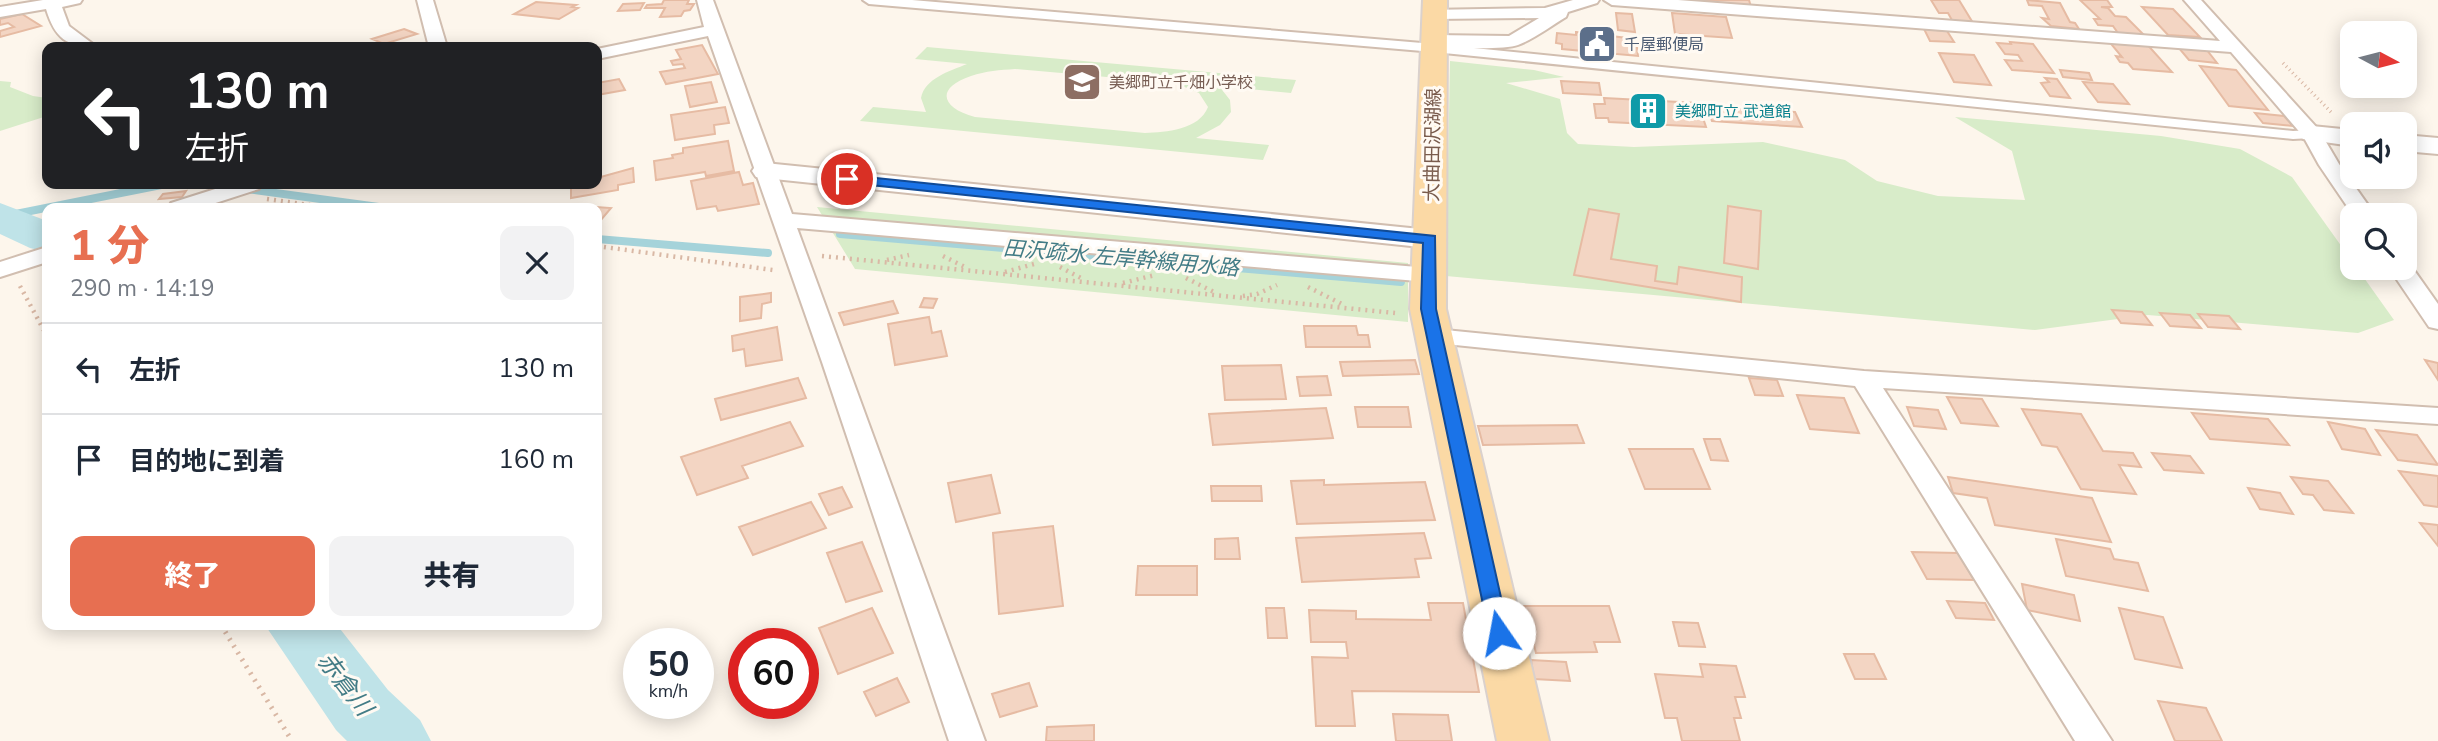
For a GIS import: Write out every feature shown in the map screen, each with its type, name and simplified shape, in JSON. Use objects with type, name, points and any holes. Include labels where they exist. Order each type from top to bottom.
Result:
[{"type":"main road","name":"大曲田沢湖線","points":[[1434,26],[1430,257],[1433,327],[1523,741]]},
{"type":"street","points":[[0,12],[75,0]]},
{"type":"street","points":[[425,0],[437,42]]},
{"type":"street","points":[[705,0],[713,30],[835,362],[967,741]]},
{"type":"street","points":[[869,0],[1434,26],[2293,135],[2340,129]]},
{"type":"street","points":[[1434,26],[1546,13],[1591,0]]},
{"type":"street","points":[[1612,0],[2235,47]]},
{"type":"street","points":[[2192,0],[2312,134],[2329,165],[2356,203]]},
{"type":"street","points":[[53,4],[61,29],[80,42]]},
{"type":"street","points":[[1434,26],[1494,43],[1513,41],[1570,6]]},
{"type":"street","points":[[602,53],[713,30]]},
{"type":"street","points":[[2417,137],[2438,146]]},
{"type":"street","points":[[765,171],[1430,257]]},
{"type":"street","points":[[194,203],[237,189]]},
{"type":"street","points":[[782,220],[1430,257]]},
{"type":"street","points":[[5,269],[42,256]]},
{"type":"street","points":[[2409,280],[2438,322]]},
{"type":"street","points":[[1433,327],[1864,379],[2438,416]]},
{"type":"street","points":[[1864,379],[2094,741]]},
{"type":"path","points":[[237,189],[306,203]]},
{"type":"path","points":[[602,246],[798,263],[876,261],[1356,309]]},
{"type":"path","points":[[935,246],[955,264],[978,271]]},
{"type":"path","points":[[876,261],[917,253]]},
{"type":"path","points":[[998,273],[1015,271],[1044,260]]},
{"type":"path","points":[[1059,267],[1092,283]]},
{"type":"path","points":[[5,269],[42,328]]},
{"type":"path","points":[[1105,284],[1129,283],[1163,271]]},
{"type":"path","points":[[1178,272],[1200,287],[1222,296]]},
{"type":"path","points":[[1235,297],[1257,294],[1282,283]]},
{"type":"path","points":[[1304,284],[1338,304],[1433,327]]},
{"type":"path","points":[[224,630],[292,741]]},
{"type":"green space","points":[[927,47],[1296,80],[1291,93],[1219,86],[1230,100],[1231,112],[1220,125],[1196,138],[1269,145],[1263,160],[860,121],[873,107],[926,112],[921,98],[927,85],[939,76],[967,64],[915,59]],"holes":[[[1015,69],[1175,83],[1199,93],[1208,107],[1204,115],[1190,125],[1153,133],[975,117],[955,108],[947,98],[947,92],[959,81],[998,70]]]},
{"type":"green space","points":[[1450,61],[1534,70],[1564,77],[1506,83],[1560,99],[1567,133],[1578,144],[1634,147],[1763,142],[1845,160],[1877,181],[1938,196],[2025,200],[2012,151],[1955,117],[2161,136],[2240,149],[2292,177],[2340,244],[2340,280],[2366,280],[2394,320],[2358,333],[2148,315],[2035,330],[1446,276]]},
{"type":"green space","points":[[0,81],[11,82],[10,87],[42,97],[42,118],[0,131]]},
{"type":"green space","points":[[817,207],[1408,263],[1408,322],[855,269]]},
{"type":"building","points":[[664,0],[689,0],[687,4],[694,4],[681,16],[660,17],[665,8],[645,8],[647,5],[662,4]]},
{"type":"building","points":[[1698,0],[1749,0],[1751,7],[1699,3]]},
{"type":"building","points":[[1931,0],[1959,0],[1973,23],[1953,22],[1948,13],[1939,13]]},
{"type":"building","points":[[2027,0],[2060,3],[2070,22],[2075,23],[2079,29],[2051,26],[2042,18],[2049,19],[2042,6],[2029,5]]},
{"type":"building","points":[[2080,0],[2107,0],[2112,7],[2101,7],[2108,8],[2115,16],[2126,17],[2147,38],[2120,36],[2113,26],[2098,25],[2094,19],[2100,19]]},
{"type":"building","points":[[536,2],[576,5],[572,7],[578,8],[559,19],[514,14]]},
{"type":"building","points":[[644,3],[640,10],[618,11],[623,4]]},
{"type":"building","points":[[2142,7],[2173,9],[2200,37],[2168,35]]},
{"type":"building","points":[[1616,13],[1632,14],[1635,32],[1618,30]]},
{"type":"building","points":[[1672,13],[1726,17],[1732,38],[1675,34]]},
{"type":"building","points":[[22,14],[41,26],[0,37],[0,31],[14,27],[8,23],[0,25],[0,19]]},
{"type":"building","points":[[404,29],[417,34],[391,42],[372,39]]},
{"type":"building","points":[[1924,29],[1947,31],[1954,42],[1930,41]]},
{"type":"building","points":[[1576,32],[1636,39],[1638,56],[1562,49],[1562,44],[1556,43],[1557,33],[1576,35]]},
{"type":"building","points":[[2107,39],[2145,42],[2172,72],[2133,69],[2128,63],[2120,62],[2116,56],[2122,57]]},
{"type":"building","points":[[2010,42],[2033,44],[2054,73],[2012,70],[2005,60],[2022,61],[2018,55],[2005,54],[1997,43],[2011,44]]},
{"type":"building","points":[[702,45],[718,74],[666,84],[660,72],[685,68],[683,64],[673,65],[671,61],[681,59],[676,50]]},
{"type":"building","points":[[2178,47],[2206,49],[2217,63],[2189,60]]},
{"type":"building","points":[[1939,53],[1974,55],[1991,85],[1954,82]]},
{"type":"building","points":[[2200,66],[2236,70],[2268,110],[2229,106]]},
{"type":"building","points":[[2060,70],[2089,73],[2092,80],[2063,77]]},
{"type":"building","points":[[2045,78],[2057,79],[2070,98],[2050,96],[2041,83],[2049,82]]},
{"type":"building","points":[[619,79],[625,90],[602,94],[602,82]]},
{"type":"building","points":[[1561,81],[1599,83],[1601,95],[1563,93]]},
{"type":"building","points":[[711,82],[717,102],[690,107],[685,86]]},
{"type":"building","points":[[2083,82],[2113,84],[2129,104],[2098,102]]},
{"type":"building","name":"美郷町立 武道館","points":[[1604,98],[1698,103],[1706,127],[1609,122],[1608,118],[1596,118],[1594,104],[1605,104]]},
{"type":"building","points":[[725,107],[729,123],[714,125],[715,134],[675,140],[671,115]]},
{"type":"building","points":[[1707,107],[1795,112],[1802,127],[1712,121]]},
{"type":"building","points":[[2255,113],[2284,116],[2293,126],[2263,123]]},
{"type":"building","points":[[728,141],[734,171],[706,176],[705,172],[656,180],[654,161],[673,158],[672,155],[683,153],[683,148]]},
{"type":"building","points":[[633,168],[634,182],[618,185],[618,190],[571,198],[571,189],[602,189],[602,177]]},
{"type":"building","points":[[739,172],[743,185],[753,183],[759,204],[718,211],[716,206],[697,209],[691,181]]},
{"type":"building","points":[[186,191],[182,197],[159,199],[163,194]]},
{"type":"building","points":[[1728,206],[1761,211],[1758,269],[1724,263]]},
{"type":"building","points":[[602,207],[611,208],[602,219]]},
{"type":"building","points":[[1589,209],[1619,214],[1611,259],[1657,266],[1655,281],[1677,284],[1679,267],[1742,277],[1741,302],[1574,275]]},
{"type":"building","points":[[771,293],[771,302],[762,304],[761,318],[740,321],[740,297]]},
{"type":"building","points":[[924,298],[937,299],[933,308],[920,307]]},
{"type":"building","points":[[893,301],[898,313],[844,325],[839,313]]},
{"type":"building","points":[[2112,310],[2142,312],[2152,325],[2121,323]]},
{"type":"building","points":[[2160,313],[2190,315],[2201,328],[2170,326]]},
{"type":"building","points":[[2198,314],[2229,316],[2240,329],[2208,327]]},
{"type":"building","points":[[929,317],[932,333],[941,331],[947,356],[895,365],[888,324]]},
{"type":"building","points":[[1304,326],[1356,326],[1358,335],[1368,335],[1370,347],[1306,347]]},
{"type":"building","points":[[777,327],[782,360],[746,366],[744,349],[733,351],[732,336]]},
{"type":"building","points":[[1415,360],[1419,374],[1343,376],[1340,362]]},
{"type":"building","points":[[2425,360],[2438,363],[2438,380]]},
{"type":"building","points":[[1281,365],[1286,399],[1225,400],[1222,366]]},
{"type":"building","points":[[1327,376],[1331,395],[1300,396],[1297,377]]},
{"type":"building","points":[[798,378],[806,398],[721,420],[715,399]]},
{"type":"building","points":[[1749,378],[1777,380],[1783,396],[1755,395]]},
{"type":"building","points":[[1797,395],[1844,398],[1859,433],[1810,429]]},
{"type":"building","points":[[1947,397],[1982,399],[1998,426],[1961,423]]},
{"type":"building","points":[[1355,407],[1408,407],[1411,427],[1358,427]]},
{"type":"building","points":[[1907,407],[1938,410],[1946,429],[1914,426]]},
{"type":"building","points":[[1326,408],[1333,438],[1213,445],[1209,414]]},
{"type":"building","points":[[2022,409],[2081,414],[2103,451],[2133,453],[2141,467],[2119,465],[2136,494],[2081,489],[2057,447],[2042,445]]},
{"type":"building","points":[[2192,413],[2268,419],[2289,445],[2210,439]]},
{"type":"building","points":[[790,422],[803,446],[742,466],[748,478],[697,495],[681,457]]},
{"type":"building","points":[[2328,422],[2365,429],[2380,455],[2342,449]]},
{"type":"building","points":[[1577,425],[1584,443],[1483,445],[1478,426]]},
{"type":"building","points":[[2376,430],[2417,435],[2438,465],[2398,460]]},
{"type":"building","points":[[1704,439],[1720,439],[1728,461],[1711,460]]},
{"type":"building","points":[[1629,449],[1693,449],[1710,489],[1645,489]]},
{"type":"building","points":[[2152,453],[2190,456],[2203,473],[2164,470]]},
{"type":"building","points":[[2399,471],[2438,476],[2438,507],[2424,505]]},
{"type":"building","points":[[991,475],[1000,513],[956,522],[948,483]]},
{"type":"building","points":[[1948,477],[2092,498],[2111,542],[1995,525],[1987,498],[1953,493]]},
{"type":"building","points":[[2291,477],[2328,481],[2353,513],[2324,510],[2313,495],[2303,494]]},
{"type":"building","points":[[1324,480],[1324,485],[1425,482],[1435,520],[1297,524],[1291,481]]},
{"type":"building","points":[[1211,486],[1261,486],[1262,501],[1212,501]]},
{"type":"building","points":[[842,487],[852,507],[829,515],[819,494]]},
{"type":"building","points":[[2248,488],[2280,493],[2293,514],[2260,509]]},
{"type":"building","points":[[811,502],[826,528],[753,555],[739,527]]},
{"type":"building","points":[[2420,523],[2438,525],[2438,546]]},
{"type":"building","points":[[1053,526],[1063,606],[999,614],[993,533]]},
{"type":"building","points":[[1424,533],[1431,558],[1415,559],[1419,577],[1302,582],[1296,538]]},
{"type":"building","points":[[1238,538],[1240,559],[1215,559],[1215,539]]},
{"type":"building","points":[[2056,539],[2110,549],[2114,559],[2138,563],[2148,591],[2066,576]]},
{"type":"building","points":[[862,542],[882,591],[846,602],[827,553]]},
{"type":"building","points":[[1912,552],[1958,553],[1974,580],[1927,579]]},
{"type":"building","points":[[1138,566],[1197,566],[1197,595],[1136,595]]},
{"type":"building","points":[[2022,584],[2074,595],[2080,621],[2027,610]]},
{"type":"building","points":[[1947,601],[1985,603],[1994,620],[1956,618]]},
{"type":"building","points":[[1428,603],[1463,603],[1479,692],[1352,691],[1355,726],[1316,726],[1312,657],[1348,658],[1346,642],[1311,642],[1309,610],[1356,611],[1356,619],[1431,620]]},
{"type":"building","points":[[1524,606],[1609,606],[1620,642],[1594,642],[1597,652],[1536,653]]},
{"type":"building","points":[[872,608],[893,653],[838,674],[819,628]]},
{"type":"building","points":[[1266,608],[1284,608],[1287,638],[1268,638]]},
{"type":"building","points":[[2119,608],[2163,617],[2182,668],[2135,659]]},
{"type":"building","points":[[1673,622],[1698,623],[1705,647],[1679,646]]},
{"type":"building","points":[[1844,654],[1874,654],[1886,679],[1855,679]]},
{"type":"building","points":[[1531,660],[1566,662],[1570,681],[1534,679]]},
{"type":"building","points":[[1700,664],[1736,666],[1745,697],[1735,697],[1741,718],[1734,718],[1740,741],[1682,741],[1677,718],[1665,718],[1655,674],[1703,677]]},
{"type":"building","points":[[897,678],[909,702],[876,716],[864,692]]},
{"type":"building","points":[[1029,683],[1037,706],[1000,717],[992,694]]},
{"type":"building","points":[[2158,701],[2206,708],[2222,741],[2175,741]]},
{"type":"building","points":[[1393,714],[1448,715],[1452,741],[1396,741]]},
{"type":"building","points":[[1094,725],[1094,741],[1046,741],[1047,727]]},
{"type":"waterway","name":"田沢疏水 左岸幹線用水路","points":[[70,203],[141,189]]},
{"type":"waterway","name":"田沢疏水 左岸幹線用水路","points":[[247,189],[349,203]]},
{"type":"waterway","name":"田沢疏水 左岸幹線用水路","points":[[0,217],[42,209]]},
{"type":"waterway","name":"赤倉川","points":[[0,217],[42,236]]},
{"type":"waterway","name":"田沢疏水 左岸幹線用水路","points":[[840,234],[1401,282]]},
{"type":"waterway","name":"田沢疏水 左岸幹線用水路","points":[[602,239],[768,253]]},
{"type":"waterway","name":"赤倉川","points":[[303,630],[362,710],[394,741]]},
{"type":"place","name":"千屋郵便局","points":[[1597,44]]},
{"type":"place","name":"美郷町立千畑小学校","points":[[1082,82]]},
{"type":"place","name":"美郷町立 武道館","points":[[1648,111]]},
{"type":"route","points":[[847,179],[1430,239],[1428,309],[1499,633]]}]
